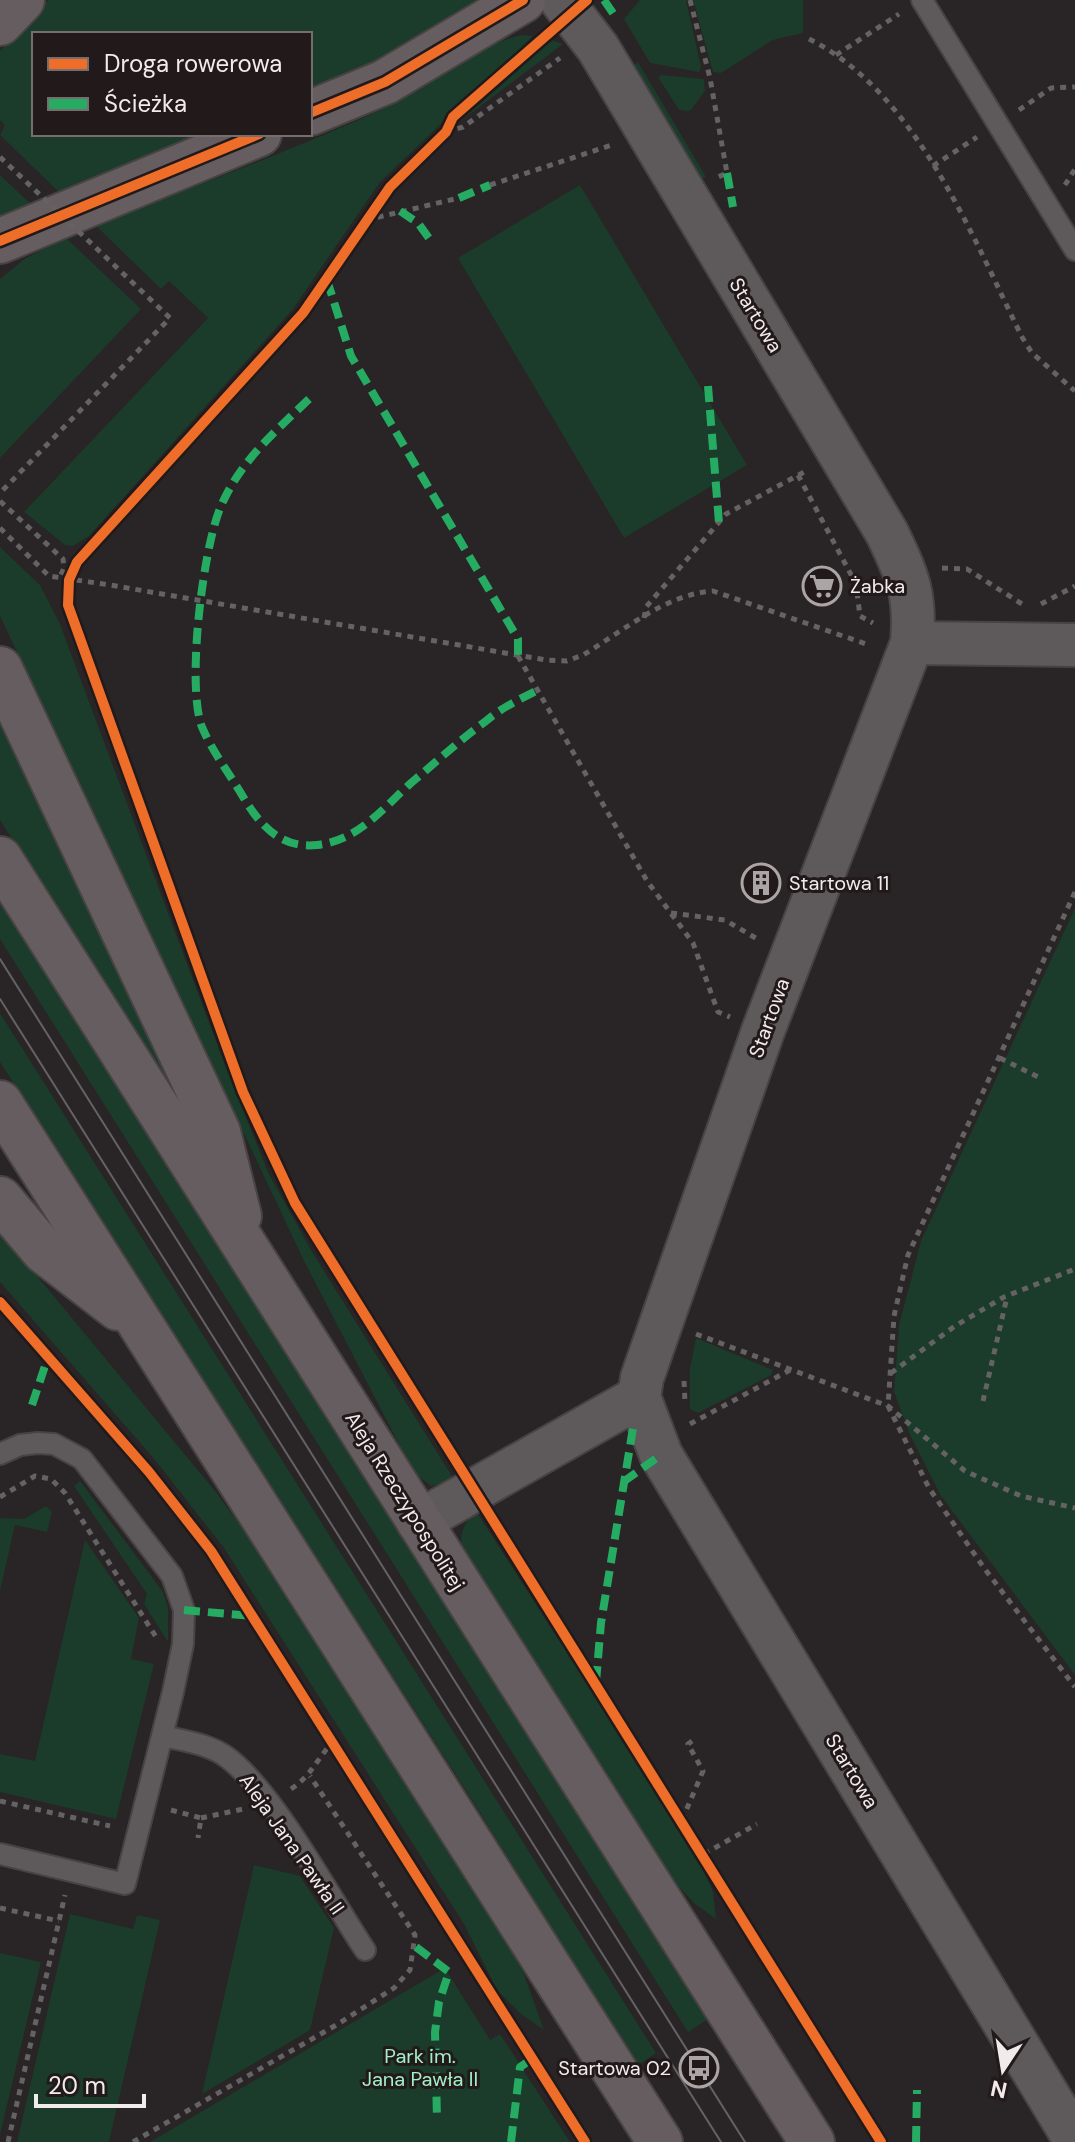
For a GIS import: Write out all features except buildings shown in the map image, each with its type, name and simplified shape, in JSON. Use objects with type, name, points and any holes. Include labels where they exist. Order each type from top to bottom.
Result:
[{"type":"main road","points":[[0,23],[22,0]]},
{"type":"main road","points":[[312,112],[385,82],[523,0]]},
{"type":"main road","points":[[0,241],[254,136]]},
{"type":"main road","points":[[0,669],[218,1132],[248,1254]]},
{"type":"main road","name":"Aleja Rzeczypospolitej","points":[[0,859],[812,2142]]},
{"type":"main road","points":[[0,1103],[660,2142]]},
{"type":"main road","points":[[0,1199],[44,1251],[143,1326]]},
{"type":"street","name":"Startowa","points":[[561,0],[598,48],[887,533],[906,572],[915,606],[910,644],[763,1031],[661,1320],[639,1397],[661,1455],[1075,2140]]},
{"type":"street","points":[[910,644],[1075,645]]},
{"type":"street","points":[[418,1522],[639,1397]]},
{"type":"lane","points":[[915,4],[1075,250]]},
{"type":"lane","points":[[0,1454],[20,1445],[38,1443],[69,1450],[90,1467],[172,1576],[184,1610],[183,1644],[125,1884],[0,1854]]},
{"type":"lane","name":"Aleja Jana Pawła II","points":[[163,1736],[210,1748],[227,1757],[269,1804],[365,1950]]},
{"type":"path","points":[[690,0],[710,78],[727,173]]},
{"type":"path","points":[[836,55],[915,4]]},
{"type":"path","points":[[809,39],[836,55],[871,88],[916,139],[961,209],[1032,353],[1075,391]]},
{"type":"path","points":[[446,132],[463,127],[566,53]]},
{"type":"path","points":[[1051,88],[1075,87]]},
{"type":"path","points":[[446,132],[453,117]]},
{"type":"path","points":[[490,185],[601,151],[645,127]]},
{"type":"path","points":[[0,157],[170,318],[0,493]]},
{"type":"path","points":[[366,220],[459,198]]},
{"type":"path","points":[[644,618],[646,607],[726,514],[839,453]]},
{"type":"path","points":[[798,475],[856,584],[860,616],[910,644]]},
{"type":"path","points":[[0,501],[63,559],[64,568],[59,579]]},
{"type":"path","points":[[0,528],[49,576],[59,579],[110,585],[518,656],[567,661],[583,655],[674,600],[695,592],[713,591],[910,644]]},
{"type":"path","points":[[906,572],[936,568],[967,569],[1030,610]]},
{"type":"path","points":[[518,656],[647,881],[693,943],[718,1012],[763,1031]]},
{"type":"path","points":[[1075,892],[908,1255],[894,1316],[888,1406],[929,1488],[984,1568],[1075,1687]]},
{"type":"path","points":[[670,912],[725,920],[791,958]]},
{"type":"path","points":[[1000,1058],[1040,1078]]},
{"type":"path","points":[[891,1373],[955,1326],[1008,1296],[1075,1269]]},
{"type":"path","points":[[983,1401],[1008,1296]]},
{"type":"path","points":[[661,1320],[888,1406],[965,1471],[1021,1496],[1075,1508]]},
{"type":"path","points":[[689,1425],[791,1369]]},
{"type":"path","points":[[0,1497],[35,1476],[51,1479],[65,1493],[160,1649]]},
{"type":"path","points":[[682,1820],[703,1771],[688,1744],[692,1741]]},
{"type":"path","points":[[133,2142],[338,2024],[394,1988],[410,1970],[415,1935],[310,1776],[318,1759],[332,1743]]},
{"type":"path","points":[[0,1801],[138,1833]]},
{"type":"path","points":[[146,1803],[201,1818],[269,1804]]},
{"type":"path","points":[[198,1838],[201,1818]]},
{"type":"path","points":[[704,1854],[757,1824]]},
{"type":"path","points":[[0,1908],[59,1921],[8,2142]]},
{"type":"green space","points":[[48,0],[481,0],[469,14],[312,97],[312,32],[32,32],[32,136],[215,136],[63,196],[0,135],[5,125],[0,120],[0,51]]},
{"type":"green space","points":[[640,0],[686,0],[701,67],[699,72],[650,63],[624,19]]},
{"type":"green space","points":[[693,0],[803,0],[803,33],[773,40],[721,73],[713,72]]},
{"type":"green space","points":[[522,35],[533,36],[380,182],[293,309],[89,536],[73,546],[65,545],[24,512],[208,318],[169,281],[161,289],[96,226],[348,125],[383,109],[489,47]]},
{"type":"green space","points":[[551,40],[563,44],[458,123]]},
{"type":"green space","points":[[638,62],[706,177],[699,180],[630,67]]},
{"type":"green space","points":[[658,77],[704,79],[705,91],[690,111],[679,110]]},
{"type":"green space","points":[[0,175],[35,208],[0,223]]},
{"type":"green space","points":[[580,185],[747,465],[624,538],[458,258]]},
{"type":"green space","points":[[66,238],[141,309],[0,458],[0,279],[26,258]]},
{"type":"green space","points":[[0,547],[40,585],[60,624],[268,1172],[311,1250],[455,1481],[431,1486],[414,1473],[304,1261],[0,616]]},
{"type":"green space","points":[[0,723],[174,1090],[172,1091],[0,820]]},
{"type":"green space","points":[[0,902],[707,2020],[688,2032],[0,939]]},
{"type":"green space","points":[[1075,908],[1075,1675],[941,1496],[910,1435],[894,1392],[899,1325],[921,1241]]},
{"type":"green space","points":[[0,1013],[656,2053],[637,2066],[474,1803],[0,1062]]},
{"type":"green space","points":[[0,1231],[215,1491],[254,1544],[508,1945],[524,1974],[544,2030],[522,2015],[497,1990],[464,1924],[224,1548],[155,1460],[0,1282]]},
{"type":"green space","points":[[696,1338],[773,1370],[771,1375],[698,1413],[690,1409],[690,1368]]},
{"type":"green space","points":[[80,1481],[163,1592],[168,1608],[168,1642],[144,1604],[147,1594],[74,1486]]},
{"type":"green space","points":[[46,1506],[52,1512],[47,1532],[15,1525],[0,1591],[0,1518],[24,1519]]},
{"type":"green space","points":[[476,1511],[697,1855],[713,1892],[716,1919],[695,1904],[670,1877],[463,1552],[463,1530]]},
{"type":"green space","points":[[85,1540],[139,1618],[131,1659],[154,1664],[116,1819],[0,1792],[0,1754],[35,1761]]},
{"type":"green space","points":[[254,1865],[300,1876],[334,1928],[310,2030],[202,2094]]},
{"type":"green space","points":[[70,1914],[133,1929],[137,1915],[160,1920],[109,2142],[17,2142]]},
{"type":"green space","points":[[0,1953],[41,1962],[0,2135]]},
{"type":"green space","name":"Park im. Jana Pawła II","points":[[445,1968],[490,2040],[500,2034],[570,2142],[150,2142]]},
{"type":"tram line","points":[[0,959],[745,2142]]},
{"type":"tram line","points":[[0,999],[721,2142]]},
{"type":"marked path","points":[[604,0],[615,16]]},
{"type":"marked path","points":[[727,173],[733,207]]},
{"type":"marked path","points":[[459,198],[490,185]]},
{"type":"marked path","points":[[400,211],[418,223],[431,241]]},
{"type":"marked path","points":[[327,280],[351,356],[518,639],[518,656]]},
{"type":"marked path","points":[[708,386],[719,523]]},
{"type":"marked path","points":[[309,399],[259,448],[229,490],[214,526],[199,616],[196,681],[202,727],[263,825],[281,839],[304,845],[317,845],[345,837],[369,822],[492,716],[538,690]]},
{"type":"marked path","points":[[32,1405],[48,1357]]},
{"type":"marked path","points":[[596,1682],[601,1623],[633,1428]]},
{"type":"marked path","points":[[623,1482],[661,1455]]},
{"type":"marked path","points":[[184,1610],[252,1616]]},
{"type":"marked path","points":[[416,1947],[449,1972],[439,2002],[435,2032],[437,2119]]},
{"type":"marked path","points":[[511,2142],[520,2067],[532,2059]]},
{"type":"marked path","points":[[916,2142],[917,2090]]},
{"type":"cycle path","points":[[312,112],[385,82],[523,0]]},
{"type":"cycle path","points":[[587,0],[453,117],[446,132],[390,187],[303,313],[77,562],[69,580],[68,605],[243,1092],[295,1203],[881,2142]]},
{"type":"cycle path","points":[[0,241],[254,136]]},
{"type":"cycle path","points":[[0,1302],[149,1472],[211,1551],[585,2142]]},
{"type":"place","name":"Żabka","points":[[822,586]]},
{"type":"place","name":"Startowa 11","points":[[761,883]]},
{"type":"place","name":"Startowa 02","points":[[699,2068]]}]
